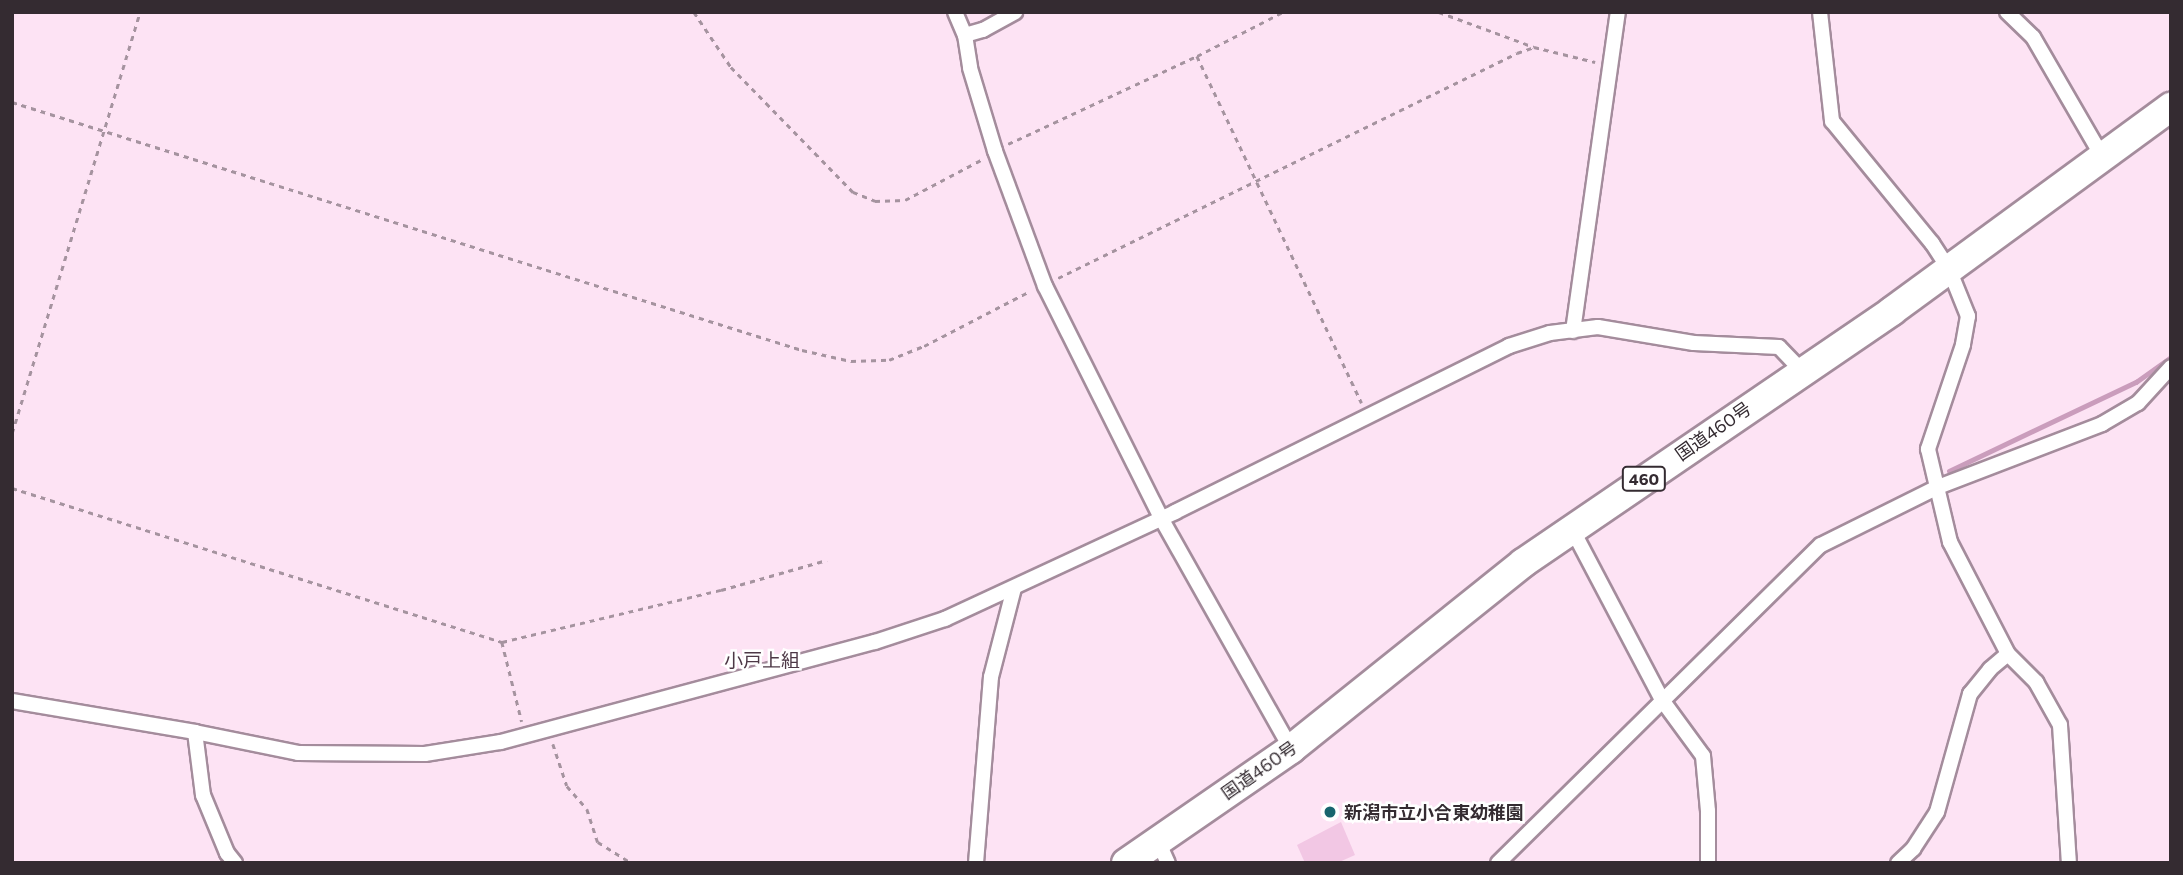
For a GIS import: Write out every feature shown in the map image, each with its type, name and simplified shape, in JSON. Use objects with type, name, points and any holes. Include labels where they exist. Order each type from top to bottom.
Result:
[{"type":"highway","name":"国道460号","points":[[1126,863],[1163,852],[1429,636],[1572,529],[1801,370],[1892,311],[2171,107]]},
{"type":"street","points":[[955,12],[965,35],[970,68],[995,151],[1045,286],[1161,518],[1291,749]]},
{"type":"street","points":[[965,35],[983,30],[1015,12]]},
{"type":"street","points":[[1573,331],[1618,12]]},
{"type":"street","points":[[1820,12],[1832,121],[1932,243],[1949,268],[1968,316],[1963,345],[1928,449],[1950,542],[2008,654],[2036,682],[2060,725],[2068,863]]},
{"type":"street","points":[[2009,13],[2033,37],[2102,156]]},
{"type":"street","points":[[12,701],[311,753],[425,754],[525,736],[875,642],[945,619],[1161,518],[1508,346],[1550,333],[1598,327],[1694,343],[1779,347],[1801,370]]},
{"type":"street","points":[[1498,863],[1821,545],[1938,487],[2102,424],[2138,403],[2171,367]]},
{"type":"street","points":[[1572,529],[1662,700],[1703,757],[1708,811],[1708,863]]},
{"type":"street","points":[[976,863],[991,677],[1014,588]]},
{"type":"street","points":[[1900,862],[1913,849],[1937,812],[1970,694],[1990,669],[2008,654]]},
{"type":"street","points":[[195,732],[203,795],[226,853],[236,863]]},
{"type":"path","points":[[12,433],[140,12]]},
{"type":"path","points":[[1439,12],[1534,47],[1611,68]]},
{"type":"path","points":[[12,102],[789,346],[851,361],[888,360],[1534,47]]},
{"type":"path","points":[[1197,57],[1367,415]]},
{"type":"path","points":[[12,488],[502,642],[721,590],[827,560]]},
{"type":"path","points":[[502,642],[525,736]]},
{"type":"path","points":[[549,731],[567,786],[587,809],[598,842],[632,863]]},
{"type":"shaded area","points":[[1341,822],[1355,855],[1337,863],[1305,863],[1297,845]]},
{"type":"waterway","points":[[1949,471],[2136,382],[2171,357]]},
{"type":"place","name":"新潟市立小合東幼稚園","points":[[1330,812]]},
{"type":"district","name":"小戸上組","points":[[762,660]]}]
